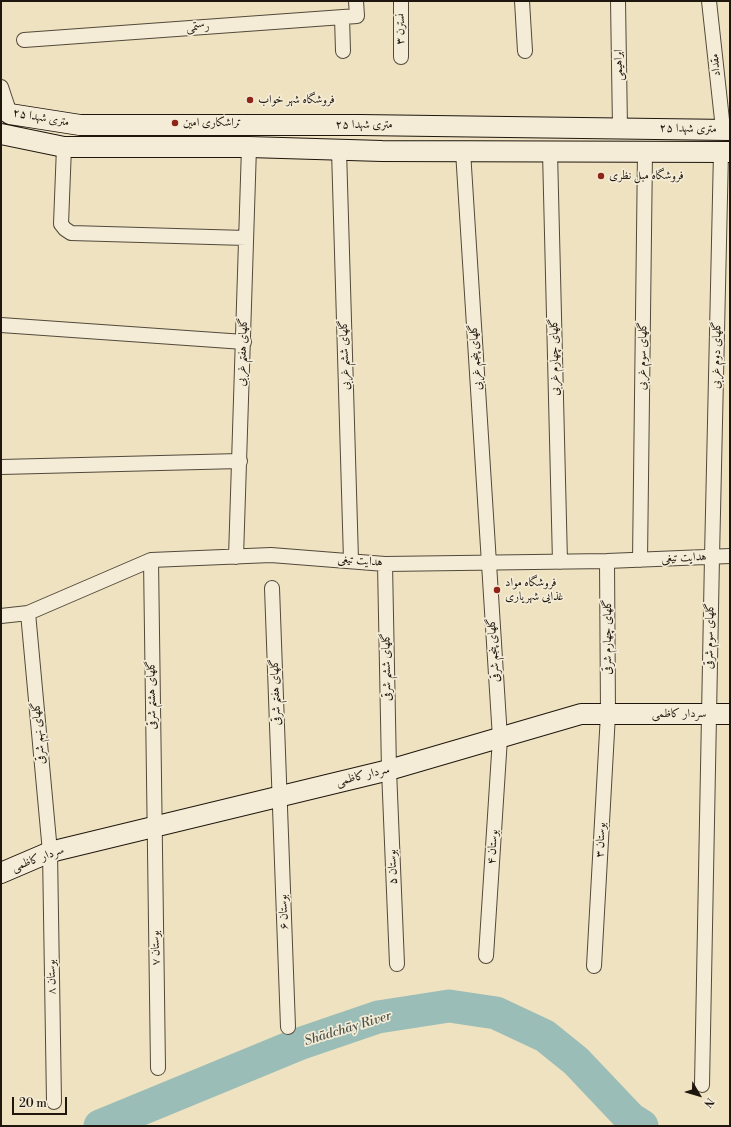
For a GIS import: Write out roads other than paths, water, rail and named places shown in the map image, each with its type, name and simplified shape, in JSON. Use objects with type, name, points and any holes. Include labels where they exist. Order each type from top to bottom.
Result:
[{"type":"main road","name":"۲۵ متری شهدا","points":[[6,111],[80,125],[345,125],[727,129]]},
{"type":"main road","name":"۲۵ متری شهدا","points":[[1,134],[64,147],[550,152],[726,152]]},
{"type":"main road","name":"سردار کاظمی","points":[[1,873],[50,852],[153,829],[279,796],[390,770],[581,714],[730,714]]},
{"type":"street","name":"رستمی","points":[[24,40],[357,16],[356,1]]},
{"type":"street","name":"نسترن ۳","points":[[400,57],[402,1]]},
{"type":"street","points":[[522,1],[525,51]]},
{"type":"street","name":"ابراهیمی","points":[[618,1],[620,128]]},
{"type":"street","name":"مقداد","points":[[709,1],[727,129]]},
{"type":"street","points":[[342,16],[343,51]]},
{"type":"street","points":[[1,87],[6,111]]},
{"type":"street","points":[[64,147],[62,224],[65,229],[71,233],[246,238]]},
{"type":"street","name":"گلهای هفتم غربی","points":[[236,557],[249,148]]},
{"type":"street","name":"گلهای ششم غربی","points":[[338,150],[351,560]]},
{"type":"street","name":"گلهای پنجم غربی","points":[[463,151],[489,562]]},
{"type":"street","name":"گلهای چهارم غربی","points":[[550,152],[560,562]]},
{"type":"street","name":"گلهای سوم غربی","points":[[640,560],[645,152]]},
{"type":"street","name":"گلهای دوم غربی","points":[[712,557],[726,152]]},
{"type":"street","points":[[1,325],[244,342]]},
{"type":"street","points":[[1,467],[240,461]]},
{"type":"street","name":"هدایت تیغی","points":[[1,616],[28,613],[151,560],[271,555],[351,560],[385,564],[608,561],[730,556]]},
{"type":"street","name":"گلهای سوم شرقی","points":[[702,1085],[712,557]]},
{"type":"street","name":"گلهای هشتم شرقی","points":[[151,560],[153,829]]},
{"type":"street","name":"گلهای چهارم شرقی","points":[[608,561],[608,714]]},
{"type":"street","name":"گلهای پنجم شرقی","points":[[489,562],[500,738]]},
{"type":"street","name":"گلهای ششم شرقی","points":[[385,564],[390,770]]},
{"type":"street","name":"گلهای هفتم شرقی","points":[[272,588],[279,796]]},
{"type":"street","name":"گلهای نهم شرقی","points":[[28,613],[50,852]]},
{"type":"street","name":"بوستان ۳","points":[[594,966],[608,714]]},
{"type":"street","name":"بوستان ۴","points":[[486,956],[500,738]]},
{"type":"street","name":"بوستان ۵","points":[[390,770],[397,964]]},
{"type":"street","name":"بوستان ۶","points":[[279,796],[288,1027]]},
{"type":"street","name":"بوستان ۷","points":[[153,829],[158,1068]]},
{"type":"street","name":"بوستان ۸","points":[[50,852],[54,1102]]},
{"type":"waterway","name":"Shādchāy River","points":[[100,1126],[299,1044],[378,1017],[449,1006],[496,1013],[545,1036],[576,1061],[631,1119],[642,1126]]},
{"type":"place","name":"فروشگاه شهر خواب","points":[[250,100]]},
{"type":"place","name":"تراشکاری امین","points":[[175,123]]},
{"type":"place","name":"فروشگاه مبل نظری","points":[[601,176]]},
{"type":"place","name":"فروشگاه مواد غذایی شهریاری","points":[[497,590]]}]
